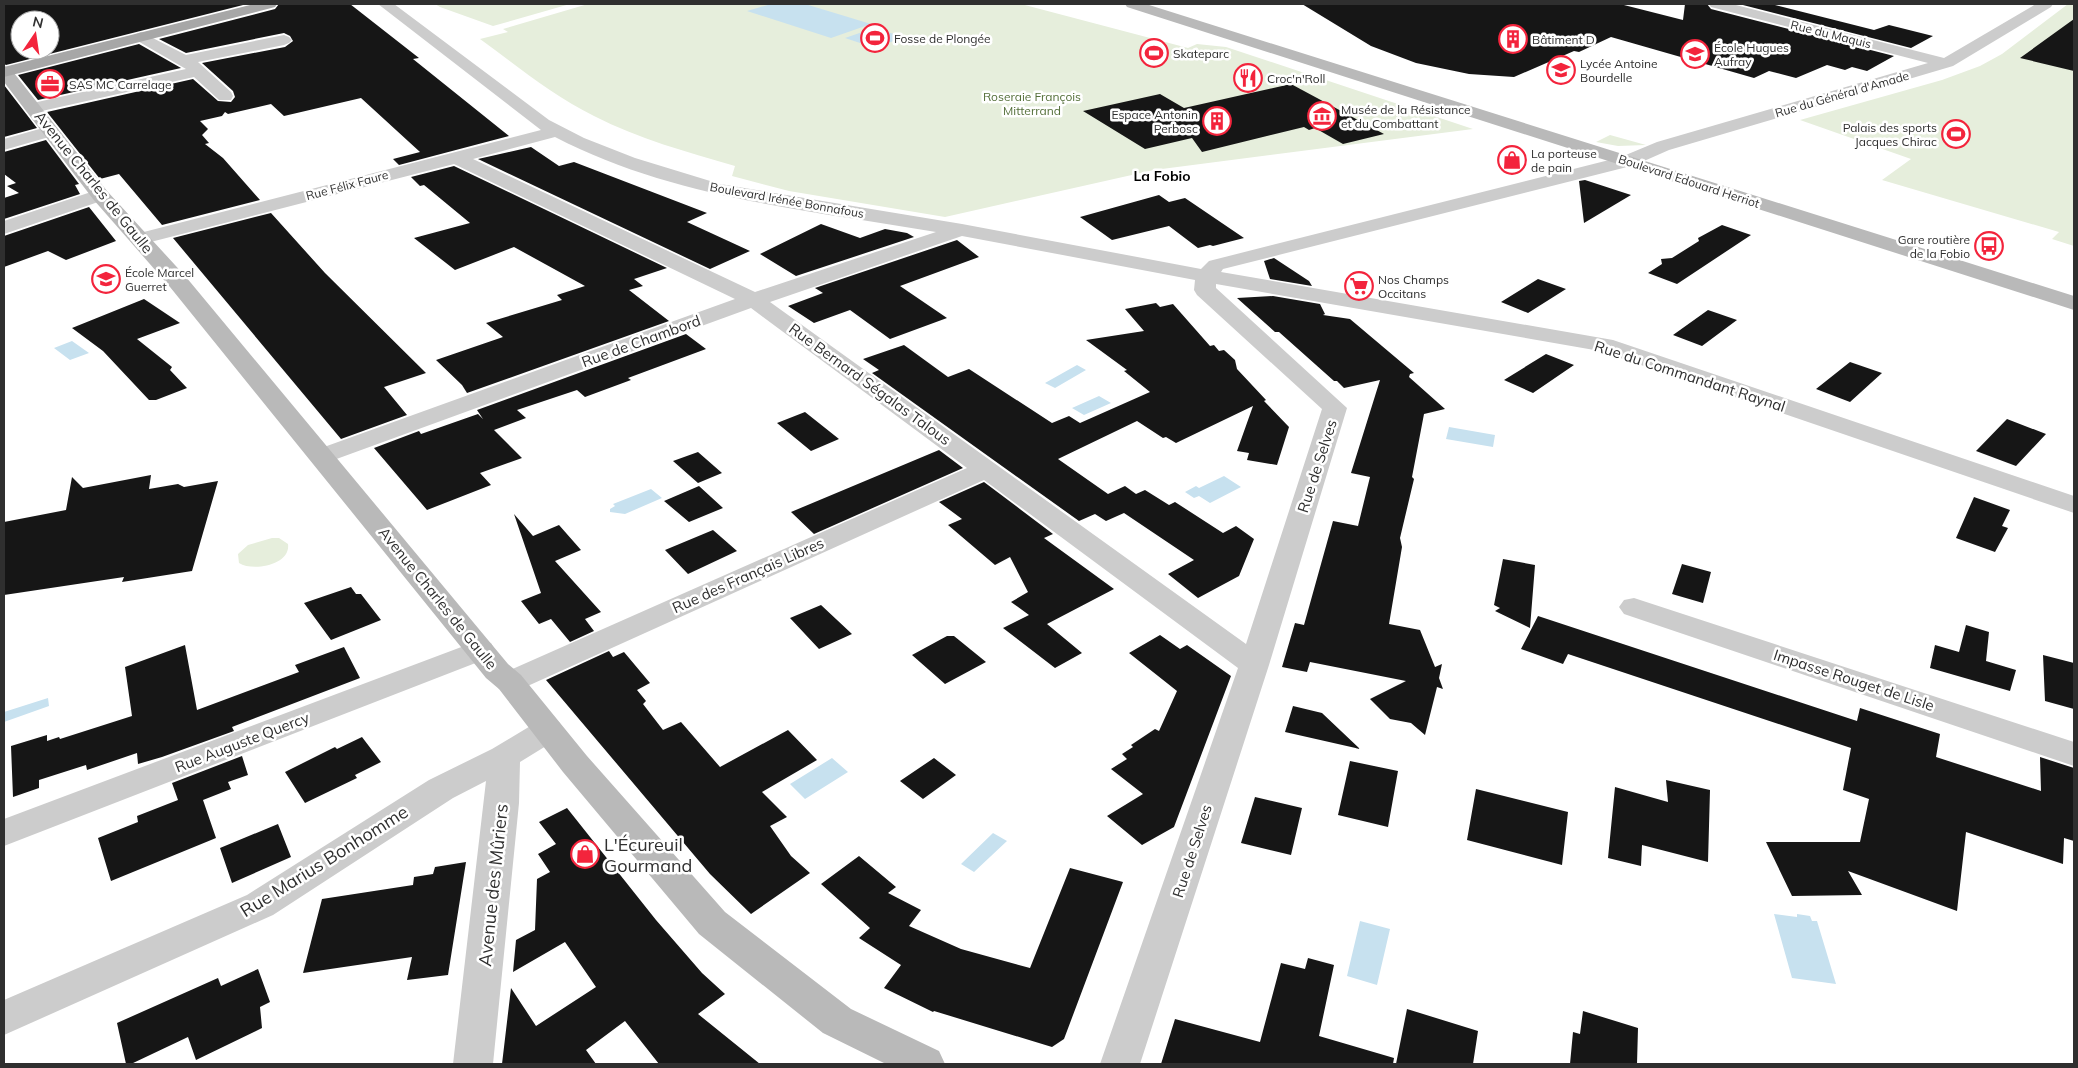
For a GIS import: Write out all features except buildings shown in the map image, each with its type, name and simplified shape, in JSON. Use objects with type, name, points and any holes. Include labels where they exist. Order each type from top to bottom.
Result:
[{"type":"main road","points":[[60,46],[226,4]]},
{"type":"main road","points":[[4,69],[270,4]]},
{"type":"main road","points":[[4,69],[23,60]]},
{"type":"street","name":"Boulevard Irénée Bonnafous","points":[[385,4],[555,132],[628,162],[718,189],[962,230],[1206,276]]},
{"type":"street","name":"Boulevard Edouard Herriot","points":[[1132,4],[2074,303]]},
{"type":"street","name":"Rue du Maquis","points":[[1716,4],[1946,64]]},
{"type":"street","name":"Rue du Général d'Amade","points":[[1628,161],[1663,146],[1946,64],[2046,4]]},
{"type":"street","points":[[141,37],[191,68],[225,96]]},
{"type":"street","points":[[33,108],[191,68],[284,40]]},
{"type":"street","name":"Avenue Charles de Gaulle","points":[[4,69],[100,195],[178,282],[497,671],[510,682],[575,764],[712,923],[836,1021],[925,1064]]},
{"type":"street","points":[[4,145],[50,131]]},
{"type":"street","name":"Rue Félix Faure","points":[[139,239],[555,132]]},
{"type":"street","name":"Rue Bernard Ségalas Talous","points":[[455,157],[754,300],[1254,665]]},
{"type":"street","points":[[1206,276],[1216,265],[1628,161]]},
{"type":"street","points":[[4,228],[100,195]]},
{"type":"street","name":"Rue de Chambord","points":[[322,456],[754,300],[962,230]]},
{"type":"street","name":"Rue du Commandant Raynal","points":[[1206,276],[1605,345],[2074,504]]},
{"type":"street","name":"Rue de Selves","points":[[1120,1064],[1254,665],[1336,408],[1205,290],[1206,276]]},
{"type":"street","name":"Rue des Français Libres","points":[[510,682],[987,469]]},
{"type":"street","name":"Impasse Rouget de Lisle","points":[[1634,607],[2074,754]]},
{"type":"street","name":"Rue Auguste Quercy","points":[[4,833],[480,650]]},
{"type":"street","points":[[504,758],[548,730]]},
{"type":"street","name":"Rue Marius Bonhomme","points":[[4,1018],[260,905],[440,789],[504,758]]},
{"type":"street","name":"Avenue des Mûriers","points":[[473,1064],[502,803],[504,758]]},
{"type":"green space","points":[[435,4],[570,4],[493,26]]},
{"type":"green space","name":"Roseraie François Mitterrand","points":[[588,4],[1021,4],[1188,48],[1197,44],[1226,47],[1473,129],[1154,170],[945,217],[789,191],[732,176],[735,166],[646,138],[611,124],[579,108],[536,80],[480,39],[508,32],[503,29]]},
{"type":"green space","name":"Palais des sports Jacques Chirac","points":[[2068,4],[2074,4],[2074,246],[2052,239],[2059,232],[1882,180],[1911,159],[1800,120],[1942,80],[1980,66],[2002,54]]},
{"type":"green space","points":[[1610,135],[1646,145],[1618,146],[1596,142]]},
{"type":"green space","points":[[272,538],[279,538],[288,544],[284,557],[278,562],[253,567],[239,563],[238,554],[248,545]]},
{"type":"water","points":[[771,4],[805,4],[871,24],[831,38],[747,11]]},
{"type":"water","name":"Fosse de Plongée","points":[[874,28],[904,37],[875,48],[845,38]]},
{"type":"water","points":[[72,341],[89,353],[70,360],[54,348]]},
{"type":"water","points":[[1077,365],[1086,370],[1055,388],[1045,383]]},
{"type":"water","points":[[1099,396],[1111,403],[1084,415],[1072,408]]},
{"type":"water","points":[[1449,427],[1495,435],[1493,447],[1446,439]]},
{"type":"water","points":[[1224,476],[1241,487],[1210,503],[1199,496],[1194,498],[1185,492],[1196,486],[1199,488]]},
{"type":"water","points":[[651,489],[662,498],[625,514],[610,512],[610,509],[615,506],[613,504]]},
{"type":"water","points":[[48,698],[49,706],[4,722],[4,712]]},
{"type":"water","points":[[832,758],[848,772],[805,799],[790,784]]},
{"type":"water","points":[[993,833],[1007,841],[974,872],[961,864]]},
{"type":"water","points":[[1774,914],[1797,917],[1797,914],[1810,916],[1812,921],[1817,921],[1836,984],[1792,978]]},
{"type":"water","points":[[1360,921],[1390,929],[1377,985],[1347,976]]},
{"type":"place","name":"Fosse de Plongée","points":[[875,38]]},
{"type":"place","name":"Bâtiment D","points":[[1513,39]]},
{"type":"place","name":"Skateparc","points":[[1154,53]]},
{"type":"place","name":"École Hugues Aufray","points":[[1695,54]]},
{"type":"place","name":"Lycée Antoine Bourdelle","points":[[1561,70]]},
{"type":"place","name":"Croc'n'Roll","points":[[1248,78]]},
{"type":"place","name":"SAS MC Carrelage","points":[[50,84]]},
{"type":"place","name":"Musée de la Résistance et du Combattant","points":[[1322,116]]},
{"type":"place","name":"Espace Antonin Perbosc","points":[[1217,121]]},
{"type":"place","name":"Palais des sports Jacques Chirac","points":[[1956,134]]},
{"type":"place","name":"La porteuse de pain","points":[[1512,160]]},
{"type":"place","name":"Gare routière de la Fobio","points":[[1989,246]]},
{"type":"place","name":"École Marcel Guerret","points":[[106,279]]},
{"type":"place","name":"Nos Champs Occitans","points":[[1359,286]]},
{"type":"place","name":"L'Écureuil Gourmand","points":[[585,854]]},
{"type":"district","name":"La Fobio","points":[[1162,176]]}]
